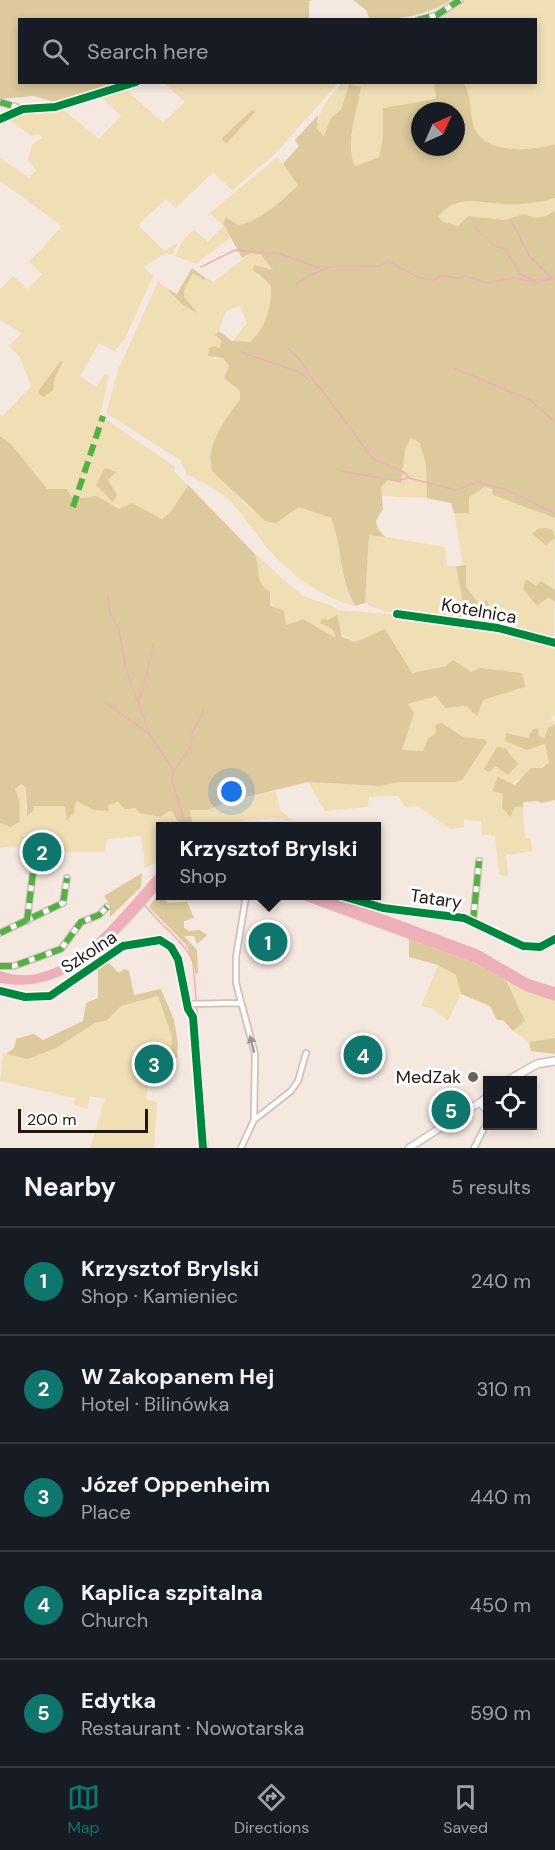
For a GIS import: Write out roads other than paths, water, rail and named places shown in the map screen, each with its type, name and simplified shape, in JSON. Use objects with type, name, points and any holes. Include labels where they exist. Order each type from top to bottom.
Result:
[{"type":"main road","points":[[516,1076],[537,1064],[555,1061]]},
{"type":"main road","points":[[409,1148],[469,1108],[483,1104]]},
{"type":"street","points":[[426,18],[437,15],[460,0]]},
{"type":"street","points":[[0,118],[23,109],[55,107],[130,84]]},
{"type":"street","points":[[0,102],[23,109]]},
{"type":"street","name":"Kotelnica","points":[[397,614],[498,628],[555,643]]},
{"type":"street","points":[[473,922],[478,861]]},
{"type":"street","points":[[27,921],[34,864]]},
{"type":"street","points":[[0,933],[63,903],[67,878]]},
{"type":"street","points":[[241,1148],[254,1120],[255,1054],[236,983],[236,957],[245,900]]},
{"type":"street","name":"Tatary","points":[[356,900],[383,908],[440,914],[473,922],[528,947],[540,946],[555,939]]},
{"type":"street","points":[[0,966],[14,966],[61,949],[81,922],[99,915],[107,907]]},
{"type":"street","name":"Szkolna","points":[[0,991],[25,997],[50,996],[123,946],[154,940],[166,942],[175,952],[181,966],[193,1017],[203,1148]]},
{"type":"street","points":[[190,1004],[240,1003]]},
{"type":"street","points":[[254,1120],[291,1091],[298,1081],[306,1053]]},
{"type":"street","points":[[474,1148],[483,1130]]},
{"type":"waterway","points":[[511,220],[529,256],[552,278]]},
{"type":"waterway","points":[[474,227],[495,246],[505,249],[521,275],[534,280],[549,278]]},
{"type":"waterway","points":[[201,267],[235,250],[281,254],[316,267],[378,266],[389,262],[420,278],[434,280],[442,276],[458,278],[466,276],[487,283],[514,278],[538,282],[555,279]]},
{"type":"waterway","points":[[297,284],[308,276],[330,267]]},
{"type":"waterway","points":[[288,349],[298,358],[373,459],[405,473],[409,478],[456,490],[477,482],[507,490],[555,513]]},
{"type":"waterway","points":[[241,352],[299,372],[309,380]]},
{"type":"waterway","points":[[454,368],[530,400],[555,422]]},
{"type":"waterway","points":[[341,471],[398,481],[407,478]]},
{"type":"waterway","points":[[108,597],[110,613],[119,629],[126,670],[149,732]]},
{"type":"waterway","points":[[138,702],[154,643]]},
{"type":"waterway","points":[[105,702],[149,734],[174,771],[172,781],[185,822]]},
{"type":"waterway","points":[[174,771],[191,746],[192,733],[203,711]]},
{"type":"waterway","points":[[144,904],[184,946],[193,962],[208,1148]]},
{"type":"place","name":"W Zakopanem Hej","points":[[42,852]]},
{"type":"place","name":"Krzysztof Brylski","points":[[268,942]]},
{"type":"place","name":"Kaplica szpitalna","points":[[363,1055]]},
{"type":"place","name":"Józef Oppenheim","points":[[154,1064]]},
{"type":"place","name":"MedZak","points":[[473,1077]]},
{"type":"place","name":"Edytka","points":[[451,1110]]}]
